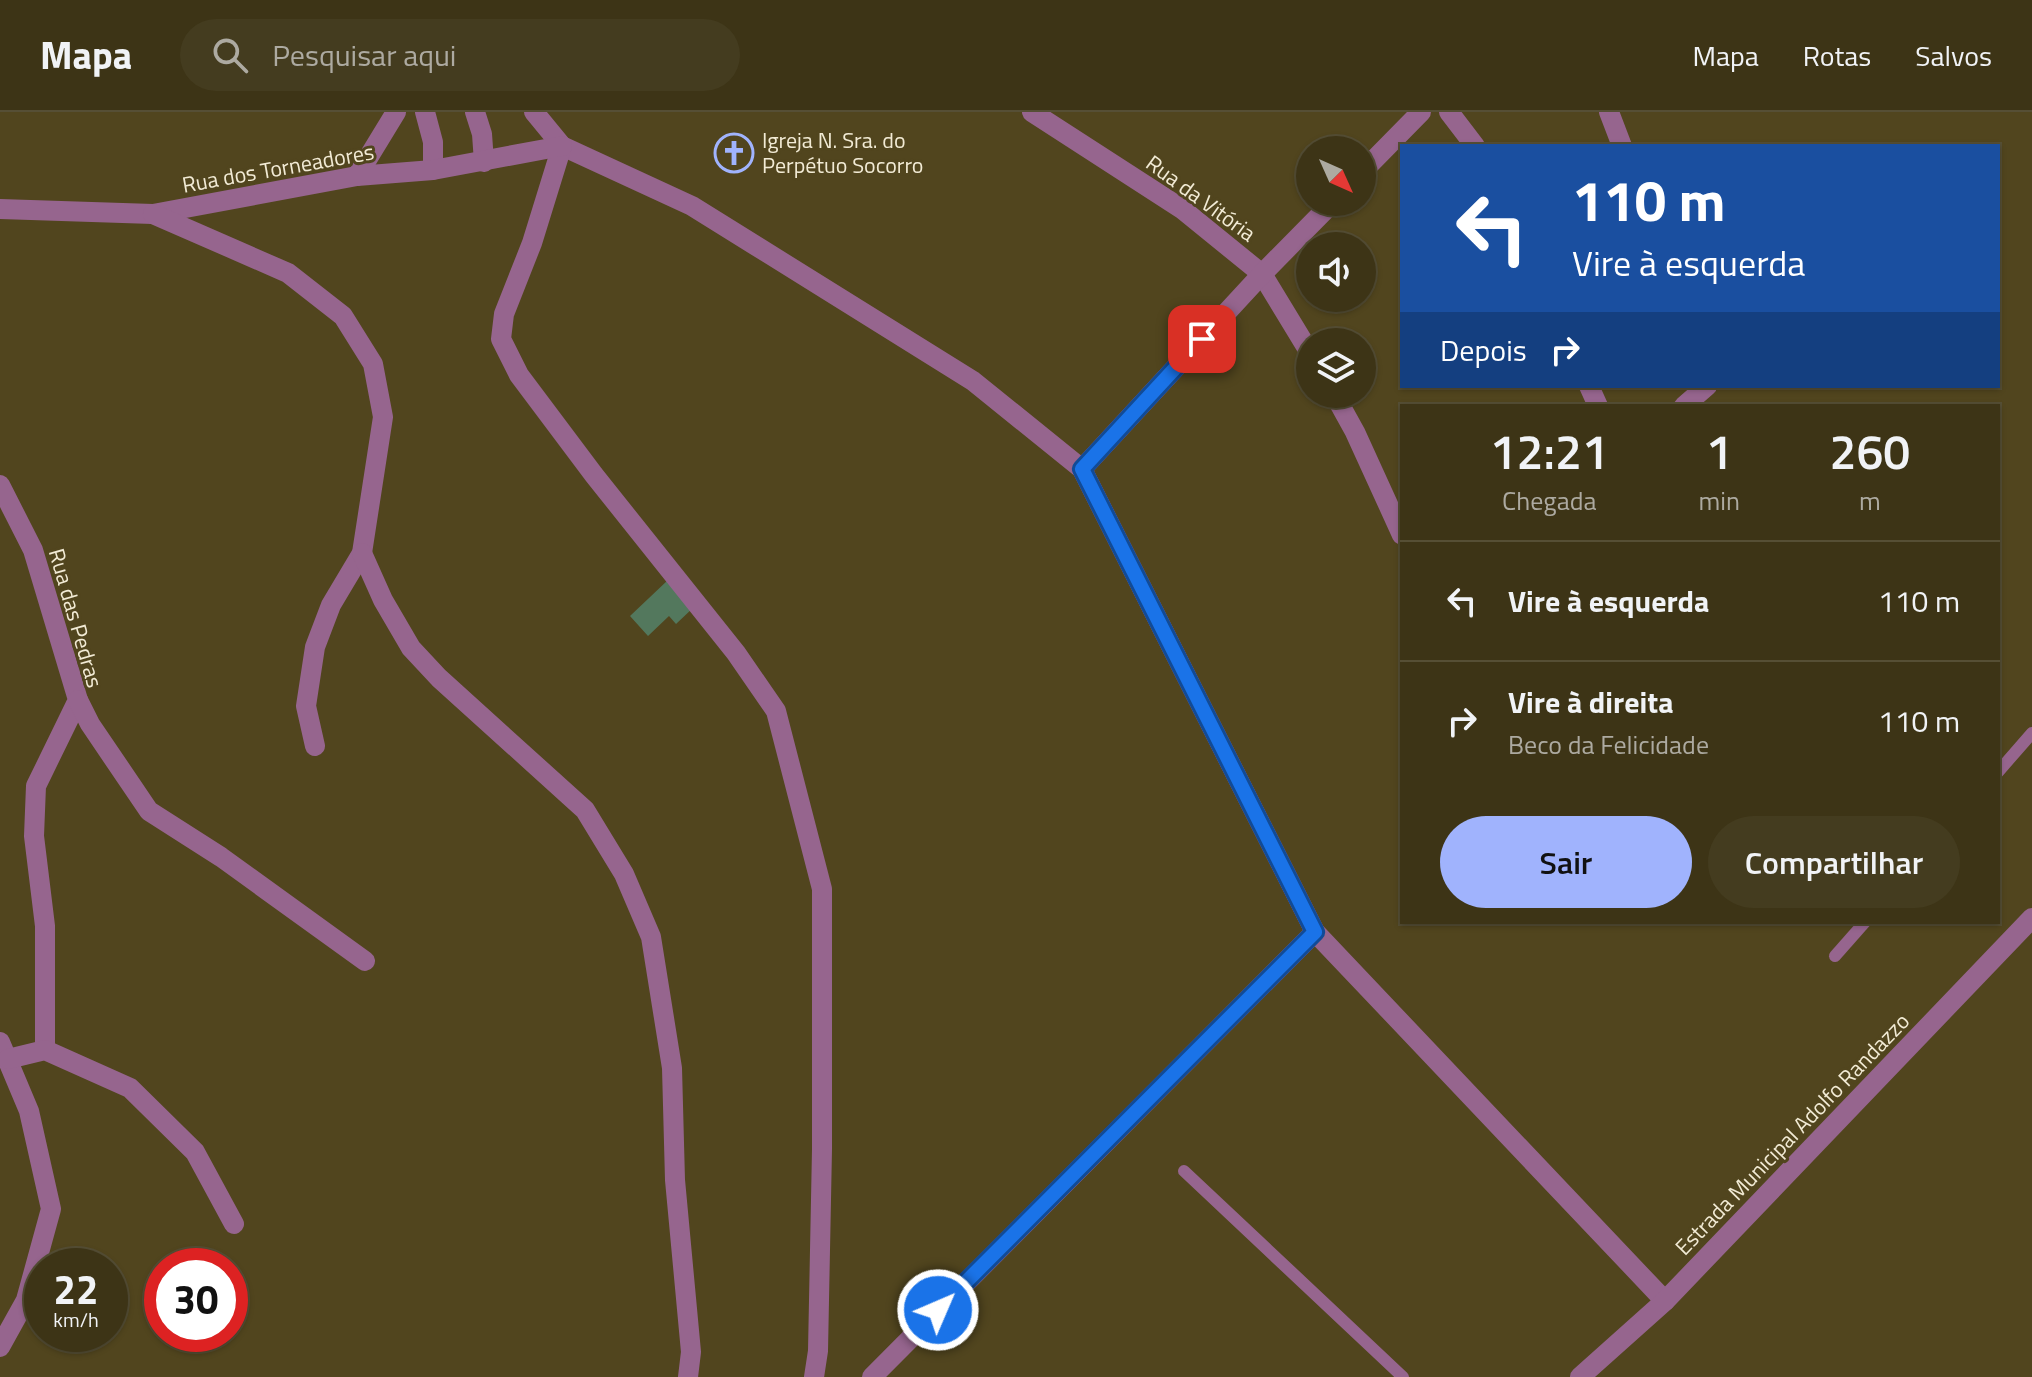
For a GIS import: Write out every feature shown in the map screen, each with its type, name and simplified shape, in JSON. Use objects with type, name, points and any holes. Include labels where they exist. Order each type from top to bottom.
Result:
[{"type":"street","points":[[357,176],[396,112]]},
{"type":"street","points":[[425,112],[433,142],[433,170]]},
{"type":"street","points":[[475,112],[482,134],[484,162]]},
{"type":"street","points":[[534,112],[562,146],[692,206],[973,381],[1082,469],[1315,932],[1665,1301]]},
{"type":"street","name":"Rua da Vitória","points":[[1032,112],[1182,209],[1262,274],[1296,330]]},
{"type":"street","points":[[1376,158],[1421,112]]},
{"type":"street","points":[[1449,112],[1473,144]]},
{"type":"street","points":[[1609,112],[1621,144]]},
{"type":"street","points":[[562,146],[532,243],[504,314],[501,339],[519,375],[594,475],[736,653],[776,711],[822,889],[822,1149],[818,1351],[814,1377]]},
{"type":"street","name":"Rua dos Torneadores","points":[[0,209],[153,214],[357,176],[433,170],[562,146]]},
{"type":"street","points":[[153,214],[288,273],[343,316],[373,364],[383,417],[362,553],[331,605],[315,647],[306,706],[315,746]]},
{"type":"street","points":[[1082,469],[1319,216]]},
{"type":"street","points":[[1686,404],[1705,388]]},
{"type":"street","points":[[1342,408],[1400,531]]},
{"type":"street","name":"Rua das Pedras","points":[[0,485],[33,550],[78,700],[36,786],[34,836],[45,926],[45,1050]]},
{"type":"street","points":[[362,553],[383,600],[411,648],[439,678],[585,810],[624,874],[651,937],[672,1068],[675,1180],[691,1352],[688,1377]]},
{"type":"street","points":[[78,700],[90,724],[149,811],[221,857],[365,961]]},
{"type":"street","name":"Estrada Municipal Adolfo Randazzo","points":[[1580,1377],[1665,1301],[2032,918]]},
{"type":"street","points":[[872,1377],[1315,932]]},
{"type":"street","points":[[0,1347],[26,1300],[51,1209],[29,1111],[4,1050],[45,1050],[130,1088],[195,1152],[234,1224]]},
{"type":"lane","points":[[2000,770],[2032,733]]},
{"type":"lane","points":[[1835,956],[1863,924]]},
{"type":"lane","points":[[1184,1171],[1403,1377]]},
{"type":"building","points":[[668,580],[694,607],[676,624],[669,616],[648,636],[630,616]]},
{"type":"place","name":"Igreja N. Sra. do Perpétuo Socorro","points":[[734,153]]},
{"type":"route","points":[[938,1310],[1315,932],[1082,469],[1202,339]]}]
